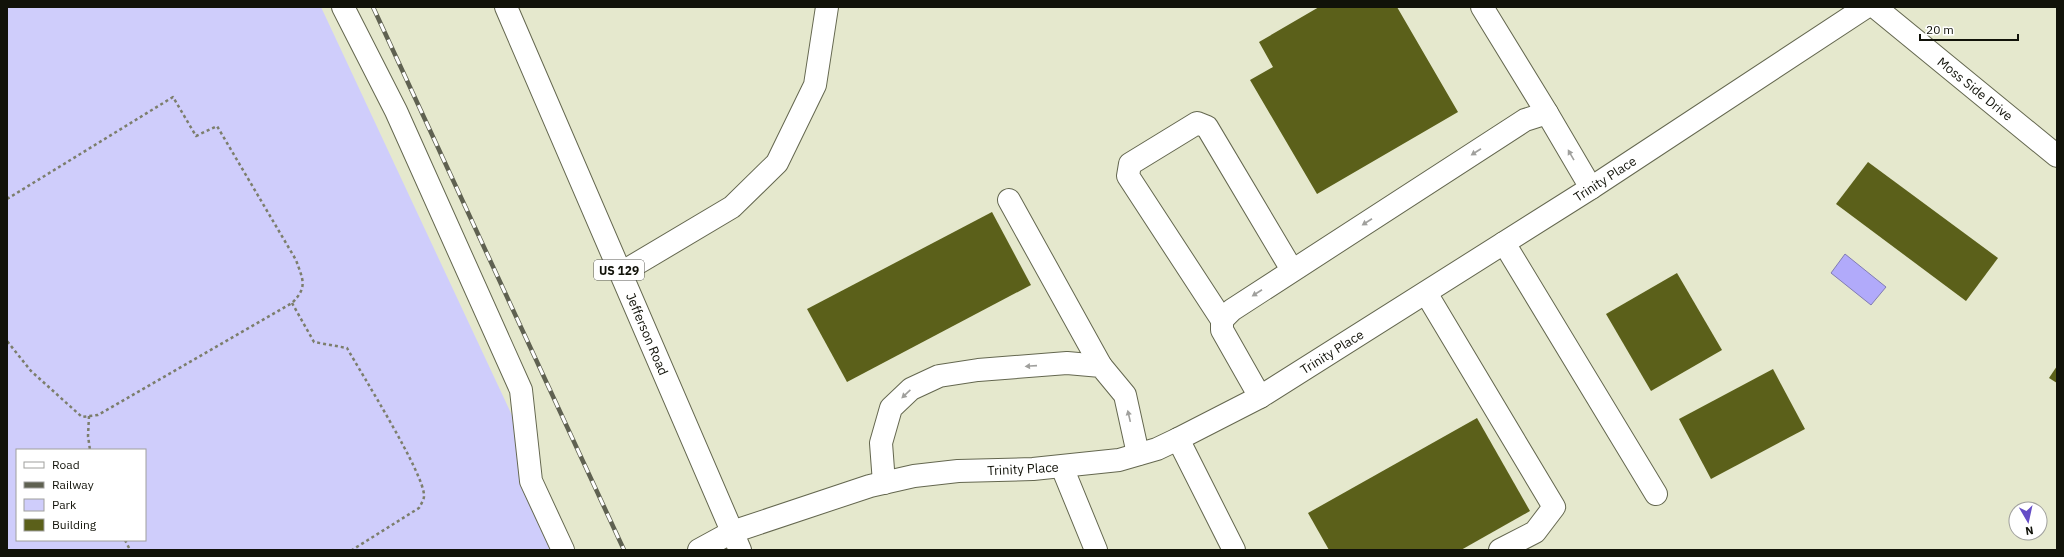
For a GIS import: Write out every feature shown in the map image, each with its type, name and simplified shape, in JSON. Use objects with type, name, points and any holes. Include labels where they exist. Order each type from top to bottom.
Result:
[{"type":"main road","points":[[343,7],[396,111],[521,390],[531,481],[563,550]]},
{"type":"main road","name":"Jefferson Road","points":[[506,7],[736,541]]},
{"type":"main road","points":[[621,273],[732,207],[776,163],[815,85],[827,7]]},
{"type":"main road","points":[[1482,7],[1591,188]]},
{"type":"main road","name":"Trinity Place","points":[[699,550],[736,541],[870,486],[914,476],[958,471],[1062,467],[1119,460],[1178,439],[1260,397],[1426,293],[1591,188],[1866,7]]},
{"type":"main road","name":"Moss Side Drive","points":[[1875,7],[2057,156]]},
{"type":"main road","points":[[1222,320],[1232,310],[1292,270],[1525,120],[1547,113]]},
{"type":"main road","points":[[1260,397],[1222,330],[1222,320],[1128,176],[1130,164],[1197,122],[1207,127],[1292,270]]},
{"type":"main road","points":[[1008,200],[1101,366],[1125,395],[1138,454]]},
{"type":"main road","points":[[1504,243],[1656,494]]},
{"type":"main road","points":[[1426,293],[1554,507],[1535,532],[1500,550]]},
{"type":"main road","points":[[884,483],[881,443],[891,408],[911,389],[939,376],[978,370],[1067,363],[1101,366]]},
{"type":"main road","points":[[1178,439],[1234,550]]},
{"type":"main road","points":[[1062,467],[1096,550]]},
{"type":"path","points":[[7,199],[174,97],[196,136],[217,126],[296,260],[303,285],[301,294],[292,303],[98,415],[82,417],[31,370],[7,341]]},
{"type":"path","points":[[292,303],[314,342],[347,348],[422,484],[424,497],[419,508],[352,550]]},
{"type":"path","points":[[89,416],[88,436],[90,449]]},
{"type":"path","points":[[126,541],[130,550]]},
{"type":"green space","points":[[7,7],[321,7],[575,550],[7,550]]},
{"type":"shaded area","points":[[1845,254],[1886,287],[1871,305],[1831,273]]},
{"type":"building","points":[[1319,7],[1397,7],[1458,112],[1317,194],[1250,80],[1273,67],[1259,42]]},
{"type":"building","points":[[1868,162],[1998,258],[1966,301],[1836,204]]},
{"type":"building","points":[[992,212],[1031,285],[847,382],[807,309]]},
{"type":"building","points":[[1677,273],[1722,350],[1651,391],[1606,314]]},
{"type":"building","points":[[2057,366],[2057,383],[2049,378]]},
{"type":"building","points":[[1773,369],[1805,429],[1711,479],[1679,419]]},
{"type":"building","points":[[1477,418],[1530,511],[1461,550],[1329,550],[1308,513]]},
{"type":"railway","points":[[373,7],[624,550]]}]
